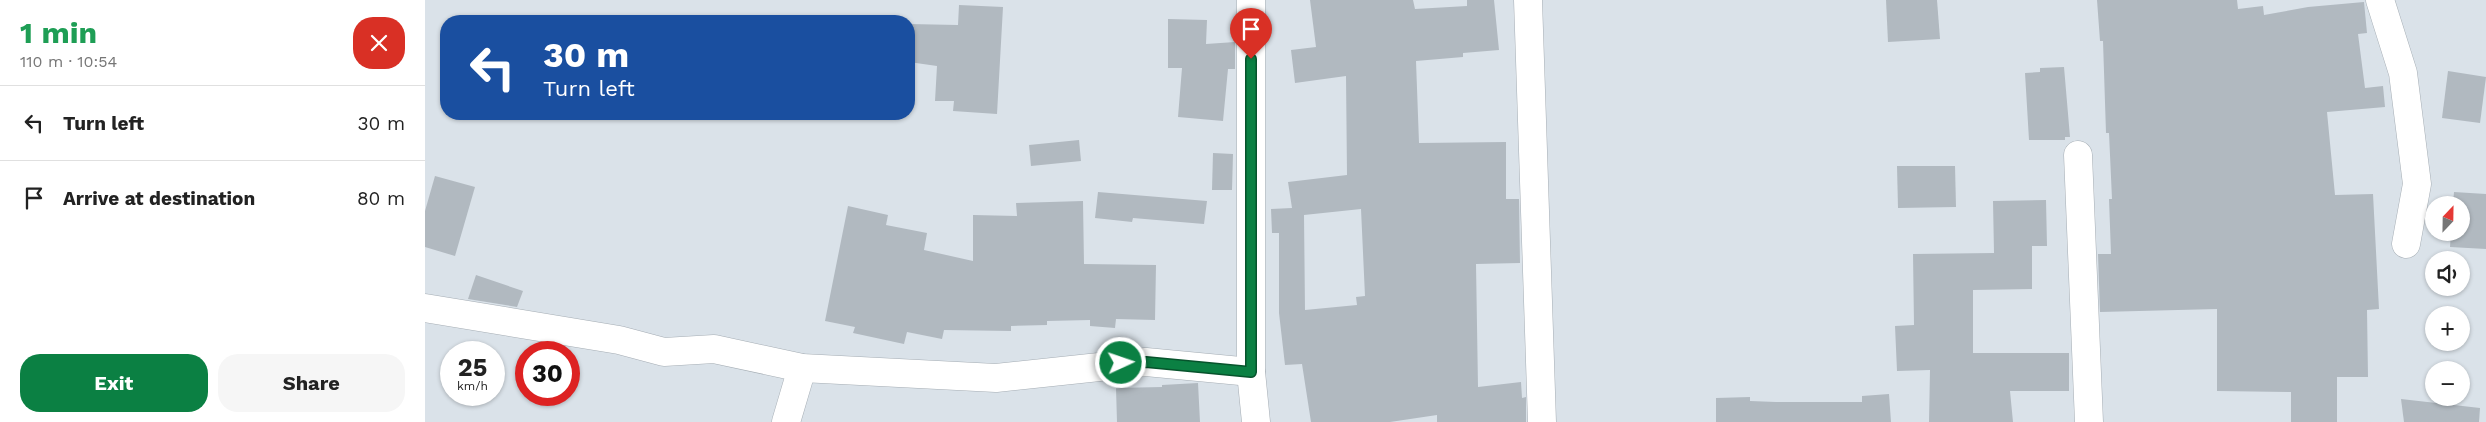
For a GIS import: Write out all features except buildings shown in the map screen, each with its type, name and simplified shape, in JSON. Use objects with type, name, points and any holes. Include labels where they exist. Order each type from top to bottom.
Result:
[{"type":"street","points":[[1251,0],[1251,372],[1256,422]]},
{"type":"street","points":[[1528,0],[1542,422]]},
{"type":"street","points":[[2380,0],[2403,73],[2417,184],[2406,244]]},
{"type":"street","points":[[2078,155],[2089,422]]},
{"type":"street","points":[[425,308],[619,340],[664,352],[714,349],[802,368],[996,378],[1146,362],[1251,372]]},
{"type":"street","points":[[786,422],[802,368]]},
{"type":"route","points":[[1121,363],[1146,362],[1251,372],[1251,59]]}]
